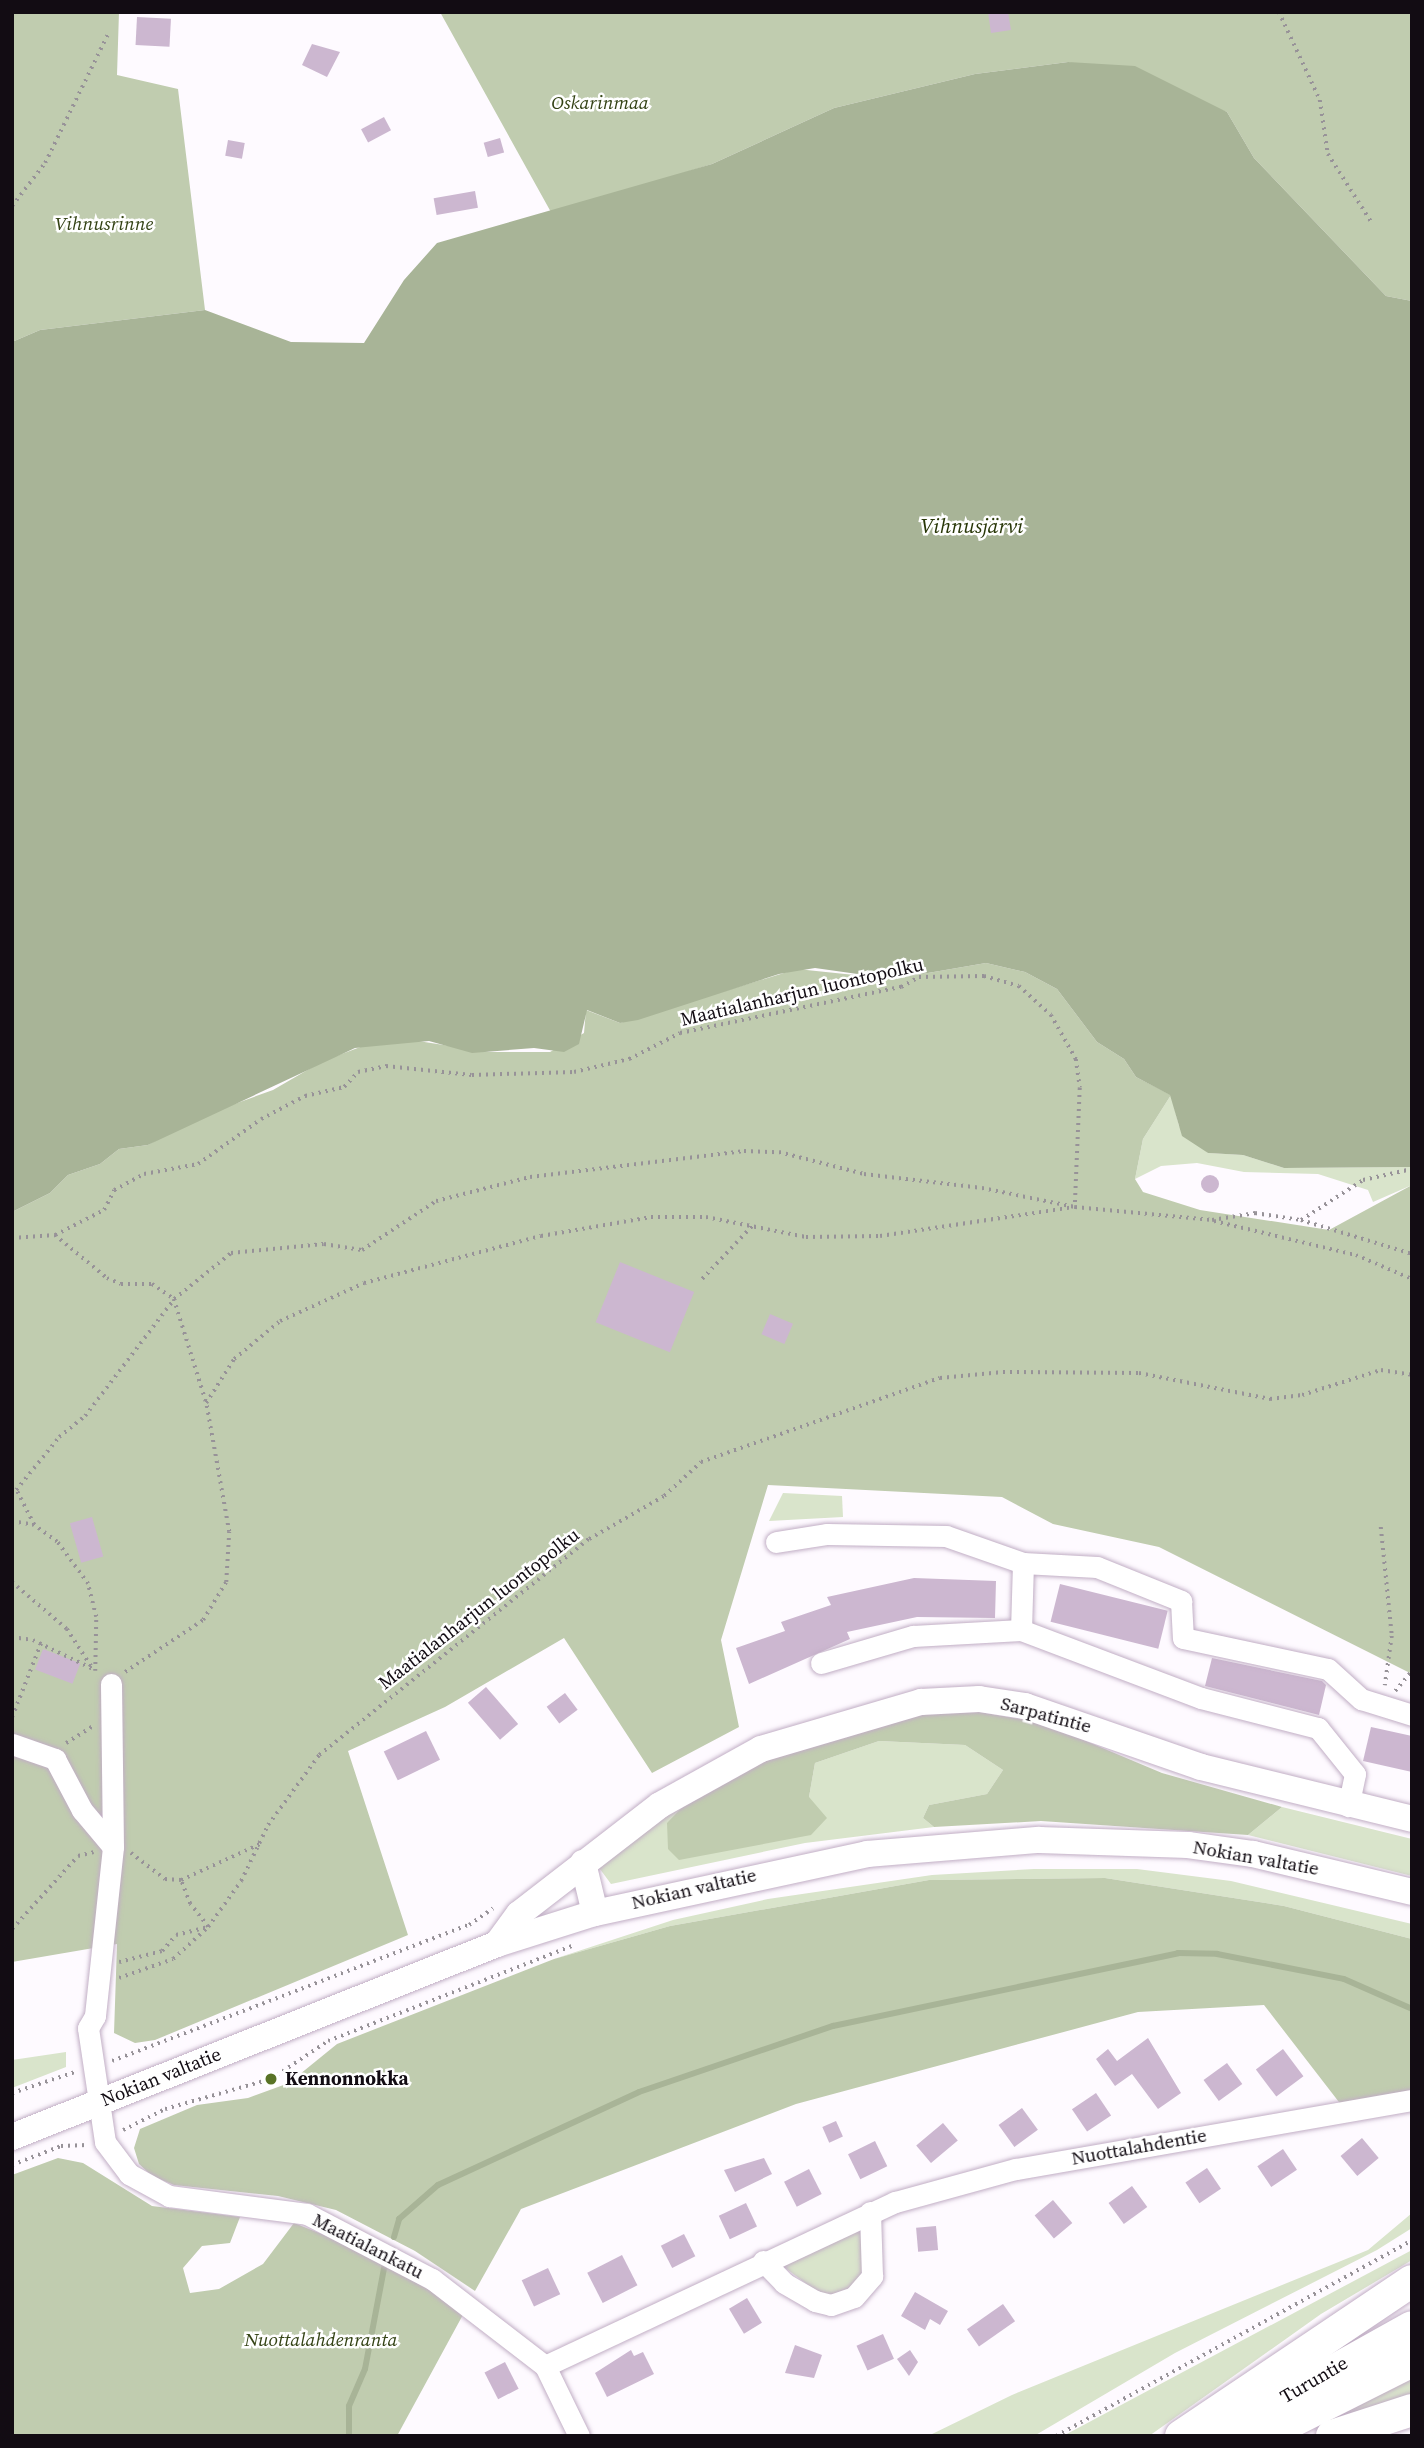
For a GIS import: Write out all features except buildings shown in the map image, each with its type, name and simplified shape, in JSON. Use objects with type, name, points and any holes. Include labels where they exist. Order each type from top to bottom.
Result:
[{"type":"highway","points":[[1181,2436],[1319,2338],[1412,2281]]},
{"type":"highway","name":"Turuntie","points":[[1217,2436],[1412,2327]]},
{"type":"highway","name":"Turuntie","points":[[1263,2436],[1412,2361]]},
{"type":"highway","points":[[1332,2436],[1412,2410]]},
{"type":"main road","name":"Sarpatintie","points":[[497,1944],[519,1914],[660,1805],[761,1749],[921,1702],[979,1699],[1025,1706],[1201,1767],[1348,1806],[1412,1819]]},
{"type":"main road","name":"Nokian valtatie","points":[[12,2137],[497,1944],[595,1913],[867,1854],[1039,1840],[1161,1843],[1253,1854],[1412,1892]]},
{"type":"main road","points":[[583,1863],[595,1913]]},
{"type":"street","points":[[776,1542],[827,1534],[946,1536],[1023,1563],[1097,1567],[1181,1601],[1182,1638],[1328,1670],[1360,1699],[1412,1715]]},
{"type":"street","points":[[1021,1630],[1023,1563]]},
{"type":"street","points":[[821,1663],[913,1636],[1021,1630],[1200,1698],[1318,1728],[1355,1774],[1348,1806]]},
{"type":"street","name":"Maatialankatu","points":[[112,1693],[113,1847],[95,2016],[88,2028],[91,2066],[104,2138],[129,2174],[169,2196],[282,2208],[329,2221],[432,2279],[545,2366],[579,2436]]},
{"type":"street","points":[[12,1744],[44,1751],[62,1769],[82,1810],[113,1847]]},
{"type":"street","name":"Nuottalahdentie","points":[[545,2366],[870,2212],[1016,2169],[1412,2099]]},
{"type":"street","points":[[763,2261],[785,2283],[815,2301],[831,2305],[854,2297],[872,2276],[870,2212]]},
{"type":"path","points":[[1279,12],[1320,100],[1328,154],[1372,223]]},
{"type":"path","points":[[12,206],[45,163],[109,32]]},
{"type":"path","name":"Maatialanharjun luontopolku","points":[[55,1235],[104,1210],[114,1190],[144,1174],[198,1164],[261,1119],[305,1096],[344,1087],[358,1072],[386,1066],[472,1075],[575,1072],[629,1059],[680,1033],[901,987],[919,977],[996,980],[1019,986],[1051,1016],[1076,1059],[1080,1088],[1075,1207]]},
{"type":"path","points":[[94,1670],[96,1617],[88,1584],[57,1542],[34,1525],[14,1492],[59,1437],[85,1416],[174,1298],[231,1253],[324,1244],[362,1250],[436,1201],[530,1177],[658,1158],[779,1152],[864,1174],[982,1188],[1075,1207],[1212,1220],[1356,1255],[1412,1279]]},
{"type":"path","points":[[1301,1220],[1363,1180],[1397,1168],[1412,1168]]},
{"type":"path","points":[[206,1403],[234,1359],[280,1321],[365,1283],[541,1236],[651,1217],[706,1217],[806,1237],[880,1236],[1075,1207]]},
{"type":"path","points":[[1212,1220],[1255,1213],[1301,1220],[1412,1254]]},
{"type":"path","points":[[702,1279],[752,1226]]},
{"type":"path","points":[[12,1238],[55,1235],[107,1278],[121,1284],[152,1284],[174,1298],[206,1403],[229,1532],[226,1582],[203,1620],[146,1654],[112,1693],[92,1727],[44,1751]]},
{"type":"path","name":"Maatialanharjun luontopolku","points":[[98,1976],[173,1959],[208,1927],[299,1782],[339,1738],[589,1539],[664,1496],[701,1462],[940,1378],[1003,1372],[1139,1373],[1270,1399],[1301,1395],[1381,1370],[1412,1375]]},
{"type":"path","points":[[12,1521],[34,1525]]},
{"type":"path","points":[[1381,1527],[1392,1636],[1382,1706]]},
{"type":"path","points":[[12,1582],[67,1629],[112,1693]]},
{"type":"path","points":[[12,1637],[41,1643],[94,1670]]},
{"type":"path","points":[[12,1717],[41,1643]]},
{"type":"path","points":[[12,1930],[78,1856],[113,1847],[134,1854],[165,1880],[181,1880],[237,1859],[261,1843]]},
{"type":"path","points":[[98,1976],[162,1951],[176,1936],[208,1927],[190,1904],[181,1880]]},
{"type":"path","points":[[12,2093],[91,2066],[123,2059],[441,1936],[496,1906]]},
{"type":"path","points":[[12,2165],[61,2146],[84,2146],[165,2109],[271,2079],[327,2041],[577,1944]]},
{"type":"path","points":[[1056,2436],[1412,2240]]},
{"type":"shaded area","points":[[1171,1095],[1179,1126],[1208,1153],[1243,1155],[1284,1168],[1412,1167],[1412,1185],[1373,1202],[1368,1190],[1318,1174],[1244,1172],[1197,1163],[1161,1166],[1135,1179],[1143,1139]]},
{"type":"shaded area","points":[[783,1493],[842,1496],[843,1517],[769,1521]]},
{"type":"shaded area","points":[[879,1741],[965,1745],[1003,1770],[987,1794],[929,1805],[923,1818],[934,1827],[805,1843],[611,1884],[597,1865],[696,1793],[809,1797],[815,1763]]},
{"type":"shaded area","points":[[1282,1807],[1412,1839],[1412,1876],[1248,1835]]},
{"type":"shaded area","points":[[1034,1869],[1137,1869],[1231,1881],[1412,1924],[1412,1939],[1284,1906],[1105,1878],[929,1880],[670,1926],[554,1959],[673,1920],[768,1899],[932,1875]]},
{"type":"shaded area","points":[[66,2052],[66,2067],[12,2088],[12,2060]]},
{"type":"shaded area","points":[[1412,2213],[1412,2228],[1377,2250],[1175,2353],[1034,2436],[928,2436],[1012,2395],[1368,2250]]},
{"type":"shaded area","points":[[856,2230],[864,2233],[868,2257],[860,2281],[848,2291],[833,2296],[816,2291],[784,2267],[788,2259]]},
{"type":"shaded area","points":[[1412,2250],[1412,2260],[1321,2314],[1149,2436],[1063,2436]]},
{"type":"shaded area","points":[[1412,2373],[1412,2394],[1317,2427],[1315,2420]]},
{"type":"green space","name":"Vihnusrinne","points":[[12,12],[119,12],[117,75],[178,89],[205,310],[40,330],[12,342]]},
{"type":"green space","name":"Oskarinmaa","points":[[440,12],[1412,12],[1412,301],[1386,296],[1254,158],[1227,112],[1068,62],[975,74],[834,108],[712,164],[552,214]]},
{"type":"green space","points":[[986,963],[1025,972],[1057,989],[1097,1042],[1124,1059],[1136,1077],[1171,1095],[1143,1139],[1135,1179],[1143,1192],[1200,1210],[1329,1230],[1412,1185],[1412,1674],[1159,1547],[1053,1524],[1002,1497],[768,1485],[721,1640],[739,1727],[652,1773],[564,1638],[445,1707],[348,1751],[408,1935],[155,2040],[135,2043],[114,2033],[117,1944],[12,1962],[12,1212],[50,1193],[68,1175],[100,1164],[119,1149],[148,1145],[201,1116],[273,1090],[323,1061],[371,1043],[405,1039],[489,1052],[550,1052],[584,1033],[586,1010],[620,1023],[797,969],[893,979]]},
{"type":"green space","points":[[974,1711],[1043,1723],[1162,1773],[1282,1807],[1248,1835],[1041,1821],[934,1827],[923,1818],[929,1805],[987,1794],[1003,1770],[965,1745],[879,1741],[815,1763],[809,1797],[827,1818],[811,1835],[679,1860],[668,1849],[667,1823],[696,1793],[763,1758],[917,1712]]},
{"type":"green space","points":[[1105,1878],[1284,1906],[1412,1939],[1412,2092],[1342,2106],[1264,2005],[1138,2012],[796,2104],[521,2209],[475,2291],[415,2251],[336,2210],[278,2196],[174,2185],[152,2176],[139,2164],[134,2148],[140,2129],[197,2105],[248,2098],[289,2083],[337,2044],[554,1959],[670,1926],[929,1880]]},
{"type":"green space","name":"Nuottalahdenranta","points":[[58,2158],[83,2163],[152,2206],[240,2217],[230,2243],[202,2246],[183,2268],[190,2293],[219,2289],[263,2264],[294,2223],[357,2248],[465,2311],[397,2436],[12,2436],[12,2175]]},
{"type":"water","name":"Vihnusjärvi","points":[[1068,62],[1135,66],[1227,112],[1254,158],[1386,296],[1412,301],[1412,1167],[1284,1168],[1243,1155],[1208,1153],[1182,1136],[1170,1095],[1136,1077],[1124,1059],[1097,1042],[1057,989],[1025,972],[986,963],[893,979],[815,968],[779,974],[638,1020],[620,1023],[587,1010],[579,1044],[564,1052],[534,1048],[472,1053],[429,1041],[355,1048],[148,1145],[119,1149],[100,1164],[68,1175],[50,1193],[12,1212],[12,342],[40,330],[205,310],[291,342],[364,343],[404,280],[437,243],[712,164],[834,108],[975,74]]},
{"type":"waterway","points":[[394,2237],[399,2219],[438,2185],[639,2092],[833,2026],[1178,1953],[1217,1954],[1344,1979],[1412,2009]]},
{"type":"waterway","points":[[349,2436],[349,2406],[365,2369],[384,2268]]},
{"type":"place","name":"Kennonnokka","points":[[271,2079]]}]
